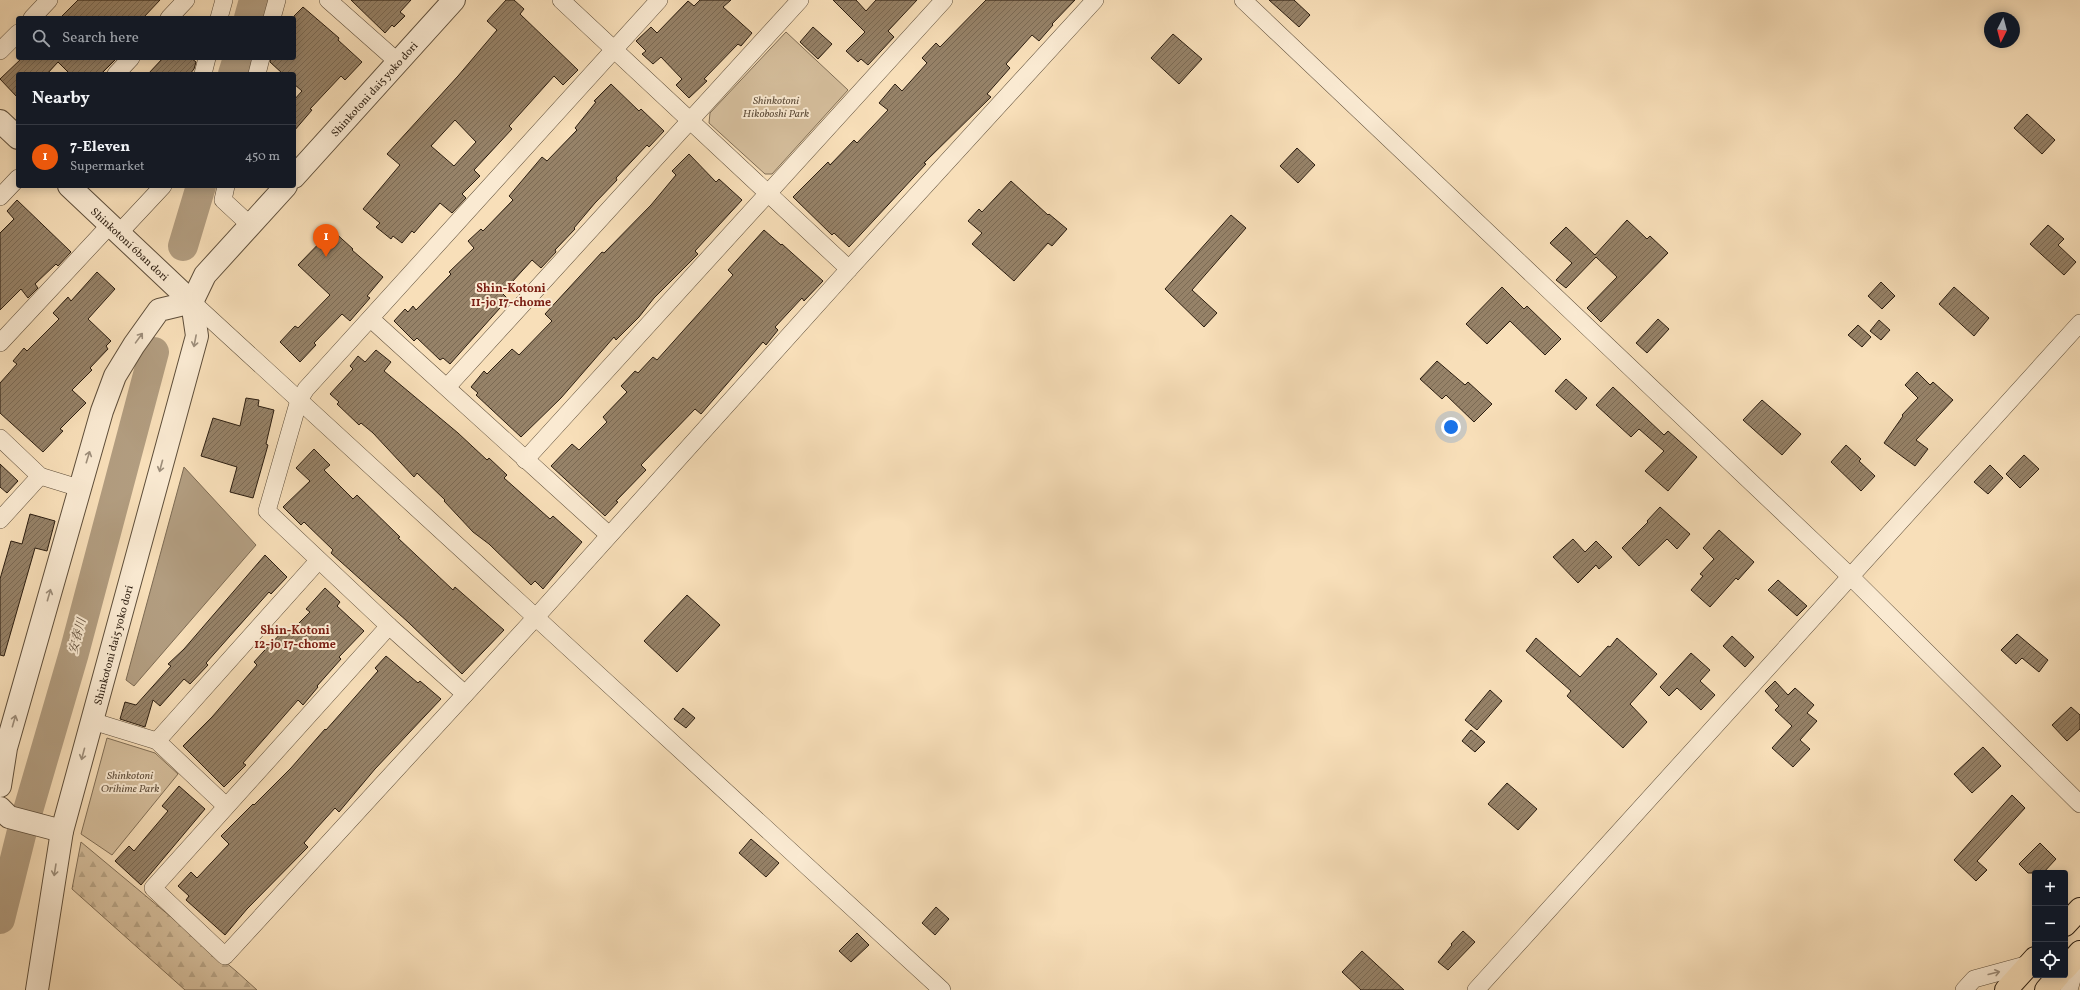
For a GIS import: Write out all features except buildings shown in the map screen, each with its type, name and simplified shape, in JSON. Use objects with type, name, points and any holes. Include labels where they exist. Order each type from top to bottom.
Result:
[{"type":"main road","points":[[2068,922],[2080,908]]},
{"type":"main road","points":[[2006,990],[2032,961]]},
{"type":"main road","points":[[2046,990],[2056,978]]},
{"type":"street","points":[[34,16],[49,0]]},
{"type":"street","points":[[171,16],[186,0]]},
{"type":"street","points":[[220,16],[224,0]]},
{"type":"street","points":[[273,16],[277,0]]},
{"type":"street","points":[[328,0],[398,62]]},
{"type":"street","name":"Shinkotoni dai5 yoko dori","points":[[296,175],[454,0]]},
{"type":"street","points":[[561,0],[849,269]]},
{"type":"street","points":[[465,694],[318,561],[267,511],[299,400],[306,389],[660,0]]},
{"type":"street","points":[[447,387],[800,0]]},
{"type":"street","points":[[525,460],[944,0]]},
{"type":"street","points":[[389,626],[153,888],[225,956],[536,617],[609,534],[849,269],[1096,0]]},
{"type":"street","points":[[1243,0],[1851,576],[2080,804]]},
{"type":"street","points":[[0,51],[16,35]]},
{"type":"street","points":[[118,72],[129,60]]},
{"type":"street","points":[[204,72],[206,60]]},
{"type":"street","points":[[258,72],[260,60]]},
{"type":"street","points":[[0,121],[16,136]]},
{"type":"street","points":[[0,197],[16,180]]},
{"type":"street","name":"Shinkotoni 6ban dori","points":[[71,188],[192,302]]},
{"type":"street","points":[[0,343],[115,229],[161,188]]},
{"type":"street","points":[[226,188],[223,200],[250,226]]},
{"type":"street","points":[[192,302],[205,275],[284,188]]},
{"type":"street","points":[[192,302],[942,990]]},
{"type":"street","points":[[0,786],[6,748],[79,488],[102,411],[115,376],[134,345],[159,310],[192,302]]},
{"type":"street","name":"Shinkotoni dai5 yoko dori","points":[[37,990],[54,829],[92,721],[197,336],[192,302]]},
{"type":"street","points":[[371,319],[525,460],[609,534]]},
{"type":"street","points":[[1476,990],[2080,323]]},
{"type":"street","points":[[0,438],[40,476],[79,488]]},
{"type":"street","points":[[0,520],[40,476]]},
{"type":"street","points":[[157,742],[318,561]]},
{"type":"street","points":[[92,721],[157,742],[226,806]]},
{"type":"street","points":[[4,812],[54,829]]},
{"type":"street","points":[[2069,990],[2075,958]]},
{"type":"street","points":[[1964,990],[1974,979],[2032,961]]},
{"type":"green space","name":"Shinkotoni Hikoboshi Park","points":[[786,32],[848,90],[772,174],[765,174],[709,123],[710,113]]},
{"type":"green space","name":"Shinkotoni Orihime Park","points":[[107,738],[155,753],[178,774],[112,855],[81,834]]},
{"type":"green space","points":[[81,842],[257,990],[185,990],[72,889]]},
{"type":"shaded area","points":[[184,467],[256,545],[134,686],[126,680]]},
{"type":"waterway","name":"安春川","points":[[250,16],[254,0]]},
{"type":"waterway","name":"安春川","points":[[234,72],[237,60]]},
{"type":"waterway","name":"安春川","points":[[183,246],[200,188]]},
{"type":"waterway","name":"安春川","points":[[0,919],[22,831],[74,653],[154,352]]},
{"type":"place","name":"7-Eleven","points":[[326,257]]},
{"type":"district","name":"Shin-Kotoni 11-jo 17-chome","points":[[511,295]]},
{"type":"district","name":"Shin-Kotoni 12-jo 17-chome","points":[[295,637]]}]
